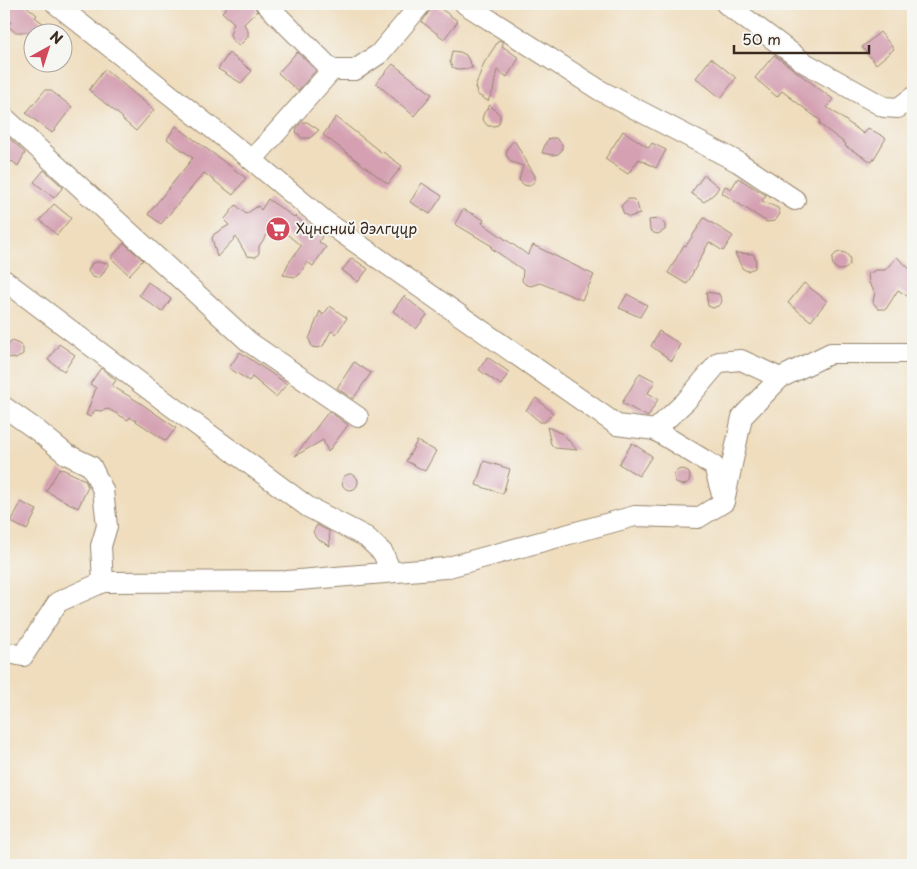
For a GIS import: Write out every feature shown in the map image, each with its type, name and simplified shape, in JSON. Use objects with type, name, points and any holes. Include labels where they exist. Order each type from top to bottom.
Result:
[{"type":"street","points":[[56,4],[252,160],[325,221],[617,425],[655,430],[714,466],[724,502]]},
{"type":"street","points":[[266,4],[332,70],[354,70],[379,54],[420,4]]},
{"type":"street","points":[[465,4],[601,91],[738,162],[796,200]]},
{"type":"street","points":[[726,4],[804,63],[884,107],[898,108],[913,97]]},
{"type":"street","points":[[252,160],[332,70]]},
{"type":"street","points":[[4,116],[249,342],[358,417]]},
{"type":"street","points":[[4,280],[308,507],[366,537],[383,553],[391,572]]},
{"type":"street","points":[[4,652],[23,656],[58,602],[103,582],[287,581],[445,568],[635,516],[698,518],[724,502],[742,417],[780,378],[831,353],[913,353]]},
{"type":"street","points":[[655,430],[686,401],[718,362],[741,360],[780,378]]},
{"type":"street","points":[[4,407],[38,430],[66,454],[91,466],[103,490],[107,526],[101,546],[103,582]]},
{"type":"building","points":[[12,4],[24,4],[37,15],[35,17],[41,22],[22,22],[22,32],[15,32],[8,26],[11,22],[4,13]]},
{"type":"building","points":[[230,4],[254,4],[257,11],[244,24],[248,31],[248,37],[239,46],[232,40],[230,35],[234,23],[222,12]]},
{"type":"building","points":[[434,4],[458,21],[444,39],[422,22]]},
{"type":"building","points":[[880,32],[894,49],[876,64],[862,47]]},
{"type":"building","points":[[499,40],[503,42],[502,46],[519,58],[507,77],[497,70],[493,91],[488,101],[478,95],[475,87],[484,63]]},
{"type":"building","points":[[452,51],[466,55],[473,68],[457,69],[452,67],[450,62]]},
{"type":"building","points":[[297,52],[316,70],[298,91],[278,73]]},
{"type":"building","points":[[229,53],[252,71],[241,83],[218,69]]},
{"type":"building","points":[[774,55],[833,99],[827,107],[864,134],[868,128],[886,138],[872,162],[845,146],[846,144],[819,124],[821,121],[782,91],[777,97],[755,78]]},
{"type":"building","points":[[711,58],[736,78],[721,98],[696,78]]},
{"type":"building","points":[[393,64],[432,94],[414,116],[376,83]]},
{"type":"building","points":[[105,69],[154,110],[136,131],[89,90]]},
{"type":"building","points":[[45,90],[50,90],[72,107],[52,133],[26,113]]},
{"type":"building","points":[[490,105],[500,115],[498,125],[488,126],[482,119]]},
{"type":"building","points":[[336,117],[402,166],[388,184],[323,135]]},
{"type":"building","points":[[302,122],[307,122],[319,130],[310,138],[302,138],[296,132],[297,127]]},
{"type":"building","points":[[176,126],[246,178],[233,195],[204,173],[161,224],[148,214],[193,158],[167,139]]},
{"type":"building","points":[[623,131],[649,148],[652,143],[666,150],[656,168],[639,159],[628,174],[605,159]]},
{"type":"building","points":[[8,137],[25,153],[18,166],[12,161],[4,169],[4,142]]},
{"type":"building","points":[[550,138],[556,138],[562,144],[562,150],[558,154],[542,153],[546,142]]},
{"type":"building","points":[[514,140],[535,176],[535,181],[529,186],[524,185],[519,180],[523,166],[511,162],[506,155],[507,149]]},
{"type":"building","points":[[44,170],[63,187],[54,198],[34,182]]},
{"type":"building","points":[[704,175],[719,187],[704,202],[691,193]]},
{"type":"building","points":[[738,178],[766,195],[762,201],[778,208],[780,214],[775,221],[767,222],[722,193],[725,186],[731,189]]},
{"type":"building","points":[[422,183],[442,196],[430,214],[410,202]]},
{"type":"building","points":[[268,199],[295,216],[309,228],[306,232],[311,236],[316,229],[323,234],[319,242],[326,247],[313,266],[307,262],[296,277],[283,275],[288,264],[301,246],[275,224],[259,246],[259,253],[256,257],[247,256],[236,237],[217,257],[212,238],[214,234],[229,225],[224,220],[236,205],[246,214],[258,206],[261,210]]},
{"type":"building","points":[[628,199],[633,199],[637,203],[640,214],[629,217],[624,214],[621,206]]},
{"type":"building","points":[[54,204],[71,218],[57,235],[40,220]]},
{"type":"building","points":[[463,209],[484,220],[482,223],[528,255],[533,245],[594,275],[582,300],[540,283],[531,286],[525,284],[522,281],[523,270],[491,248],[492,246],[455,224]]},
{"type":"building","points":[[704,218],[733,236],[723,251],[709,242],[687,284],[668,273],[684,245],[686,246]]},
{"type":"building","points":[[658,219],[662,221],[665,225],[665,230],[658,234],[654,233],[650,230],[649,220]]},
{"type":"building","points":[[124,243],[143,260],[129,275],[111,258]]},
{"type":"building","points":[[841,252],[847,255],[850,261],[847,267],[841,270],[835,267],[832,261],[835,255]]},
{"type":"building","points":[[735,253],[753,254],[756,259],[755,268],[747,271],[742,268]]},
{"type":"building","points":[[897,257],[913,272],[913,300],[898,290],[886,309],[878,309],[873,302],[875,292],[869,283],[868,274],[876,270],[885,270]]},
{"type":"building","points":[[352,258],[368,269],[358,282],[342,270]]},
{"type":"building","points":[[96,262],[109,263],[102,275],[97,278],[92,277],[88,271],[91,264]]},
{"type":"building","points":[[148,282],[171,299],[162,312],[139,295]]},
{"type":"building","points":[[804,283],[827,301],[811,321],[788,303]]},
{"type":"building","points":[[706,292],[719,294],[722,301],[720,305],[713,308],[708,306]]},
{"type":"building","points":[[627,294],[647,305],[640,317],[619,308]]},
{"type":"building","points":[[404,296],[427,315],[416,329],[393,311]]},
{"type":"building","points":[[330,306],[347,318],[336,334],[331,331],[323,346],[318,348],[312,347],[309,339],[320,311],[323,315]]},
{"type":"building","points":[[659,331],[680,344],[672,361],[651,346]]},
{"type":"building","points":[[12,341],[23,348],[23,354],[16,359],[8,357],[6,352],[7,346]]},
{"type":"building","points":[[59,344],[75,355],[64,371],[48,360]]},
{"type":"building","points":[[240,352],[287,384],[276,397],[252,377],[249,381],[229,368]]},
{"type":"building","points":[[487,357],[509,372],[501,385],[479,370]]},
{"type":"building","points":[[354,362],[371,373],[353,399],[337,388]]},
{"type":"building","points":[[101,368],[116,380],[112,386],[176,428],[166,441],[130,417],[128,420],[108,409],[95,410],[91,417],[86,415],[96,388],[90,384]]},
{"type":"building","points":[[640,373],[655,381],[648,393],[658,399],[648,417],[622,403]]},
{"type":"building","points":[[536,398],[553,413],[545,422],[540,422],[526,410]]},
{"type":"building","points":[[329,411],[348,425],[328,452],[323,440],[295,456]]},
{"type":"building","points":[[547,427],[563,434],[577,450],[555,448],[551,444]]},
{"type":"building","points":[[417,441],[436,451],[425,471],[406,461]]},
{"type":"building","points":[[632,443],[652,456],[639,476],[619,464]]},
{"type":"building","points":[[484,461],[510,469],[503,494],[476,485]]},
{"type":"building","points":[[60,468],[85,480],[88,487],[78,508],[46,491]]},
{"type":"building","points":[[682,469],[688,471],[690,477],[688,483],[682,485],[676,483],[674,477],[676,471]]},
{"type":"building","points":[[350,474],[356,476],[358,482],[356,488],[350,490],[344,488],[342,482],[344,476]]},
{"type":"building","points":[[21,502],[37,510],[27,530],[11,522]]},
{"type":"building","points":[[317,525],[329,531],[330,546],[316,538],[313,532]]},
{"type":"place","name":"Хүнсний дэлгүүр","points":[[278,229]]}]
